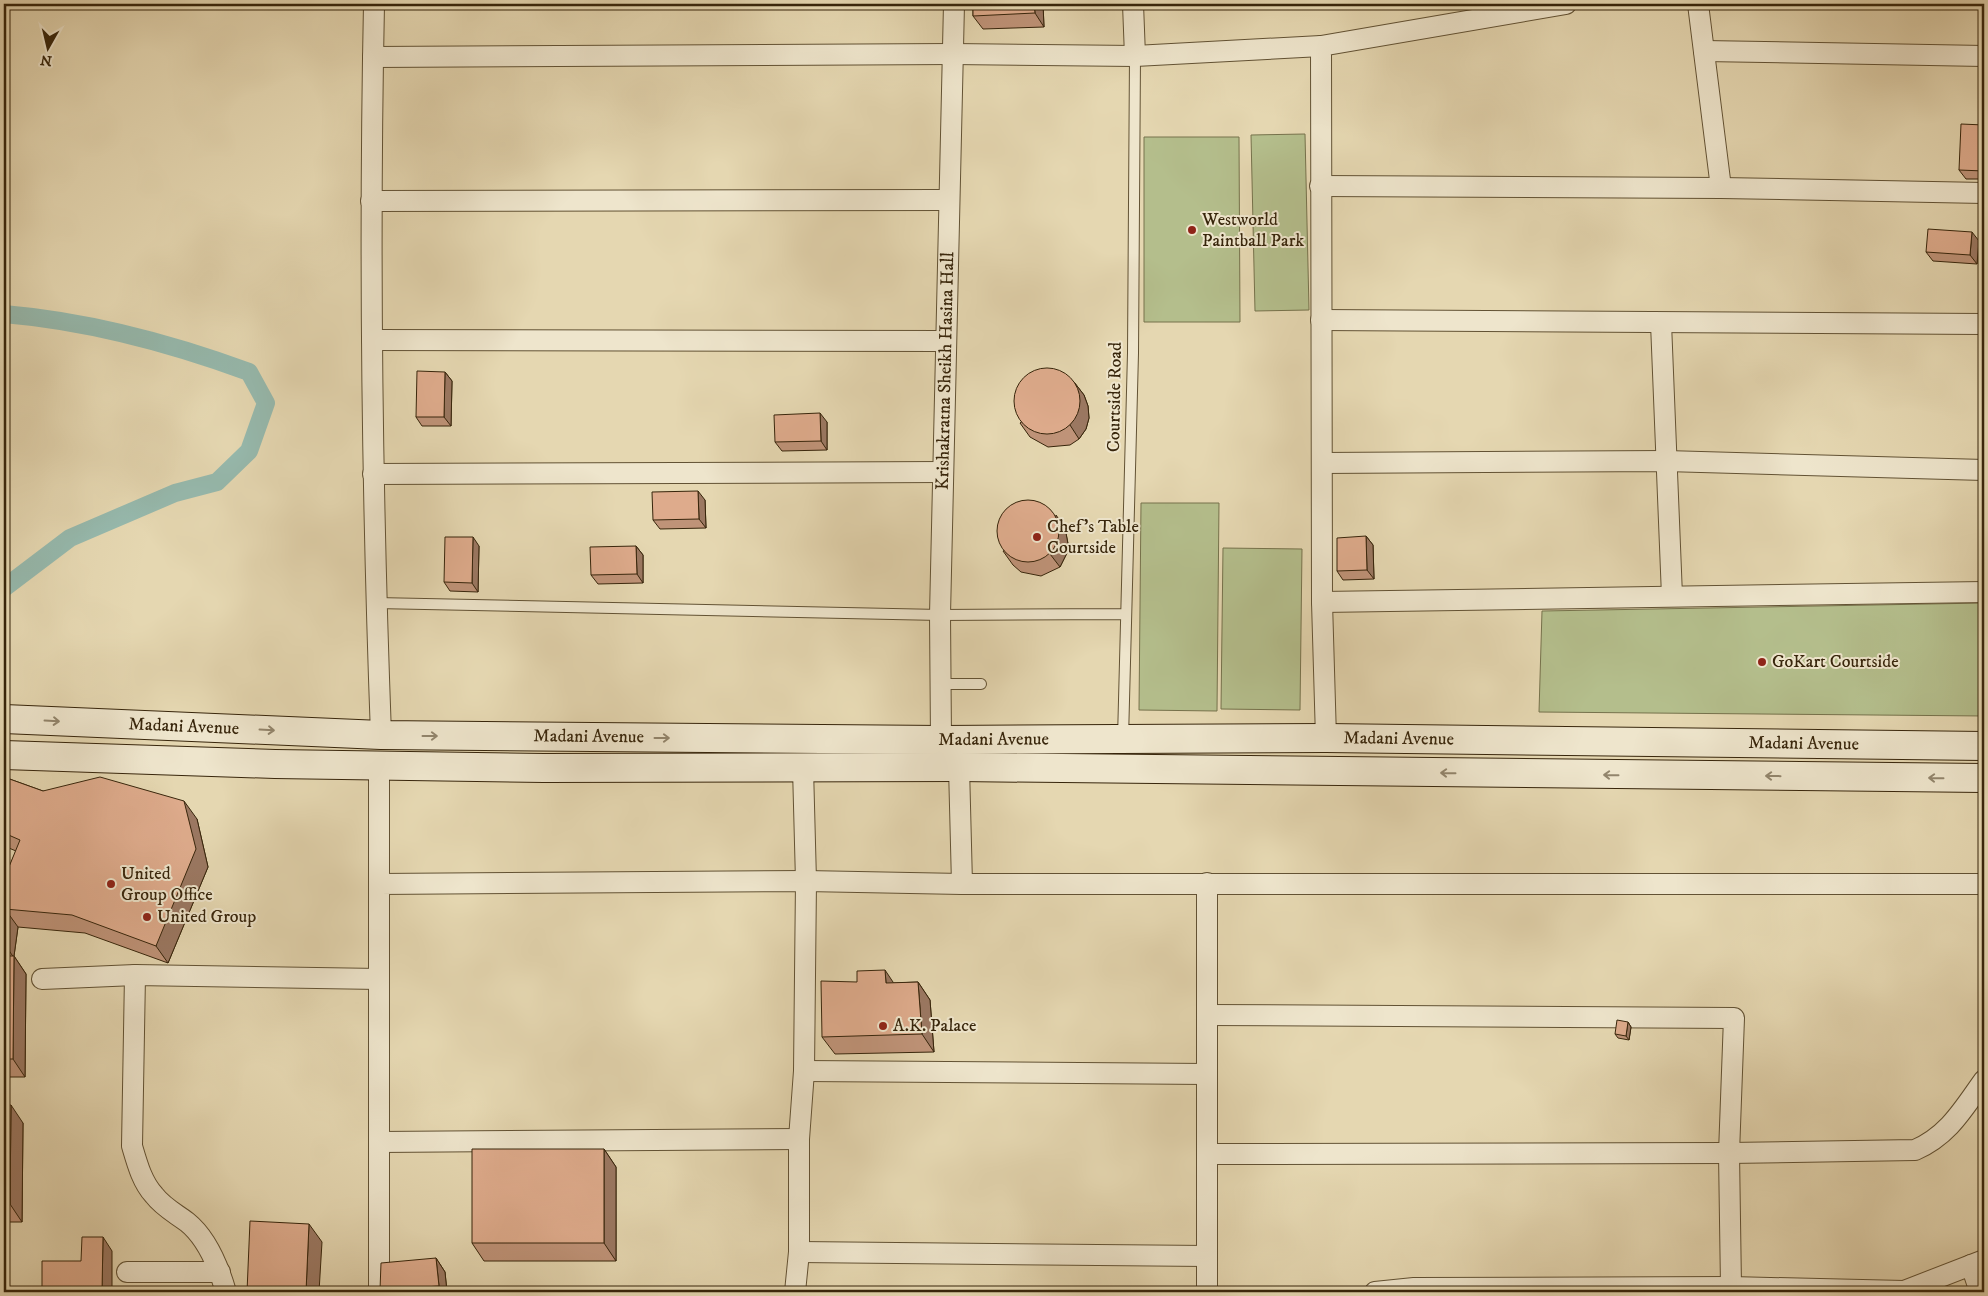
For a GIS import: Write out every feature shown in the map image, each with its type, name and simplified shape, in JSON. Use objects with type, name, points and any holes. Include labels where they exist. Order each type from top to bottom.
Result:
[{"type":"main road","name":"Madani Avenue","points":[[4,719],[381,735],[942,740],[1326,738],[1984,746]]},
{"type":"main road","points":[[1326,738],[1330,772]]},
{"type":"main road","points":[[1123,740],[1125,769]]},
{"type":"main road","name":"Madani Avenue","points":[[4,755],[379,766],[544,768],[959,767],[1984,778]]},
{"type":"street","points":[[374,4],[371,201],[373,474],[381,735]]},
{"type":"street","name":"Krishakratna Sheikh Hasina Hall","points":[[942,740],[940,615],[954,4]]},
{"type":"street","points":[[1133,4],[1135,56]]},
{"type":"street","points":[[373,57],[952,54],[1135,56],[1321,46],[1566,4]]},
{"type":"street","points":[[1698,4],[1721,188]]},
{"type":"street","points":[[1321,46],[1322,602],[1326,738]]},
{"type":"street","points":[[1704,52],[1984,56]]},
{"type":"street","points":[[1320,186],[1721,188],[1984,193]]},
{"type":"street","points":[[371,201],[949,200]]},
{"type":"street","points":[[1321,320],[1661,324],[1984,324]]},
{"type":"street","points":[[1661,324],[1672,596]]},
{"type":"street","points":[[372,340],[946,341]]},
{"type":"street","points":[[1322,463],[1666,461],[1984,470]]},
{"type":"street","points":[[373,474],[943,472]]},
{"type":"street","points":[[1322,602],[1984,592]]},
{"type":"street","points":[[378,1292],[379,766]]},
{"type":"street","points":[[959,767],[962,884]]},
{"type":"street","points":[[795,1292],[799,1252],[799,1140],[804,1070],[806,881],[802,768]]},
{"type":"street","points":[[379,884],[806,881],[962,884],[1984,884]]},
{"type":"street","points":[[1207,883],[1207,1292]]},
{"type":"street","points":[[42,979],[135,975],[379,979]]},
{"type":"street","points":[[135,975],[132,1146],[140,1172],[153,1194],[170,1212],[188,1223],[204,1242],[220,1272],[226,1292]]},
{"type":"street","points":[[1207,1015],[1734,1018],[1729,1153],[1731,1287]]},
{"type":"street","points":[[804,1070],[1207,1074]]},
{"type":"street","points":[[1207,1154],[1729,1153],[1915,1150],[1932,1142],[1946,1131],[1984,1080]]},
{"type":"street","points":[[379,1142],[799,1140]]},
{"type":"street","points":[[799,1252],[1207,1256]]},
{"type":"street","points":[[1375,1292],[1414,1288],[1731,1287],[1816,1291],[1904,1291],[1978,1262],[1980,1292]]},
{"type":"street","points":[[127,1272],[220,1272]]},
{"type":"lane","name":"Courtside Road","points":[[1123,740],[1132,362],[1135,56]]},
{"type":"lane","points":[[376,603],[940,615],[1126,614]]},
{"type":"lane","points":[[940,684],[981,684]]},
{"type":"green space","points":[[1305,134],[1309,310],[1255,311],[1251,135]]},
{"type":"green space","name":"Westworld Paintball Park","points":[[1144,137],[1239,137],[1240,322],[1144,322]]},
{"type":"green space","points":[[1141,503],[1219,503],[1217,711],[1139,710]]},
{"type":"green space","points":[[1223,548],[1302,549],[1300,710],[1221,709]]},
{"type":"green space","name":"GoKart Courtside","points":[[1984,603],[1984,716],[1539,712],[1542,611]]},
{"type":"building","points":[[973,4],[1034,4],[1035,13],[973,16]]},
{"type":"building","points":[[1961,124],[1984,125],[1984,171],[1959,170]]},
{"type":"building","points":[[1928,229],[1972,232],[1970,255],[1926,252]]},
{"type":"building","points":[[1041,368],[1053,368],[1065,373],[1075,383],[1080,395],[1078,414],[1065,429],[1053,434],[1041,434],[1029,429],[1019,419],[1014,407],[1014,395],[1019,383],[1029,373]]},
{"type":"building","points":[[417,371],[445,372],[444,417],[416,417]]},
{"type":"building","points":[[820,413],[821,441],[775,442],[774,415]]},
{"type":"building","points":[[698,491],[699,519],[653,520],[652,492]]},
{"type":"building","points":[[1028,500],[1040,502],[1050,509],[1057,519],[1059,531],[1057,543],[1050,553],[1040,560],[1028,562],[1016,560],[1006,553],[999,543],[997,531],[999,519],[1006,509],[1016,502]]},
{"type":"building","points":[[1366,536],[1367,570],[1337,571],[1337,538]]},
{"type":"building","points":[[445,537],[473,537],[472,583],[444,582]]},
{"type":"building","points":[[636,546],[637,574],[591,575],[590,547]]},
{"type":"building","name":"United Group Office","points":[[4,777],[43,791],[100,777],[184,801],[196,849],[156,946],[72,915],[5,909],[4,922],[4,879],[20,840],[4,833]]},
{"type":"building","points":[[4,956],[14,956],[13,1059],[4,1059]]},
{"type":"building","name":"A.K. Palace","points":[[885,970],[886,983],[918,982],[922,1034],[822,1037],[821,981],[857,982],[857,971]]},
{"type":"building","points":[[1617,1020],[1628,1022],[1626,1036],[1615,1034]]},
{"type":"building","points":[[4,1105],[11,1105],[10,1204],[4,1204]]},
{"type":"building","points":[[472,1149],[604,1149],[604,1243],[472,1243]]},
{"type":"building","points":[[250,1221],[309,1224],[306,1292],[247,1292]]},
{"type":"building","points":[[82,1237],[103,1237],[102,1292],[42,1292],[42,1261],[81,1261]]},
{"type":"building","points":[[436,1258],[439,1286],[380,1290],[381,1263]]},
{"type":"building","points":[[506,1287],[507,1292],[490,1292],[489,1288]]},
{"type":"waterway","points":[[4,314],[35,317],[97,328],[159,343],[219,361],[249,372],[266,403],[249,451],[217,482],[175,493],[70,538],[4,588]]},
{"type":"place","name":"Westworld Paintball Park","points":[[1192,230]]},
{"type":"place","name":"Chef's Table Courtside","points":[[1037,537]]},
{"type":"place","name":"GoKart Courtside","points":[[1762,662]]},
{"type":"place","name":"United Group Office","points":[[111,884]]},
{"type":"place","name":"United Group","points":[[147,917]]},
{"type":"place","name":"A.K. Palace","points":[[883,1026]]}]
